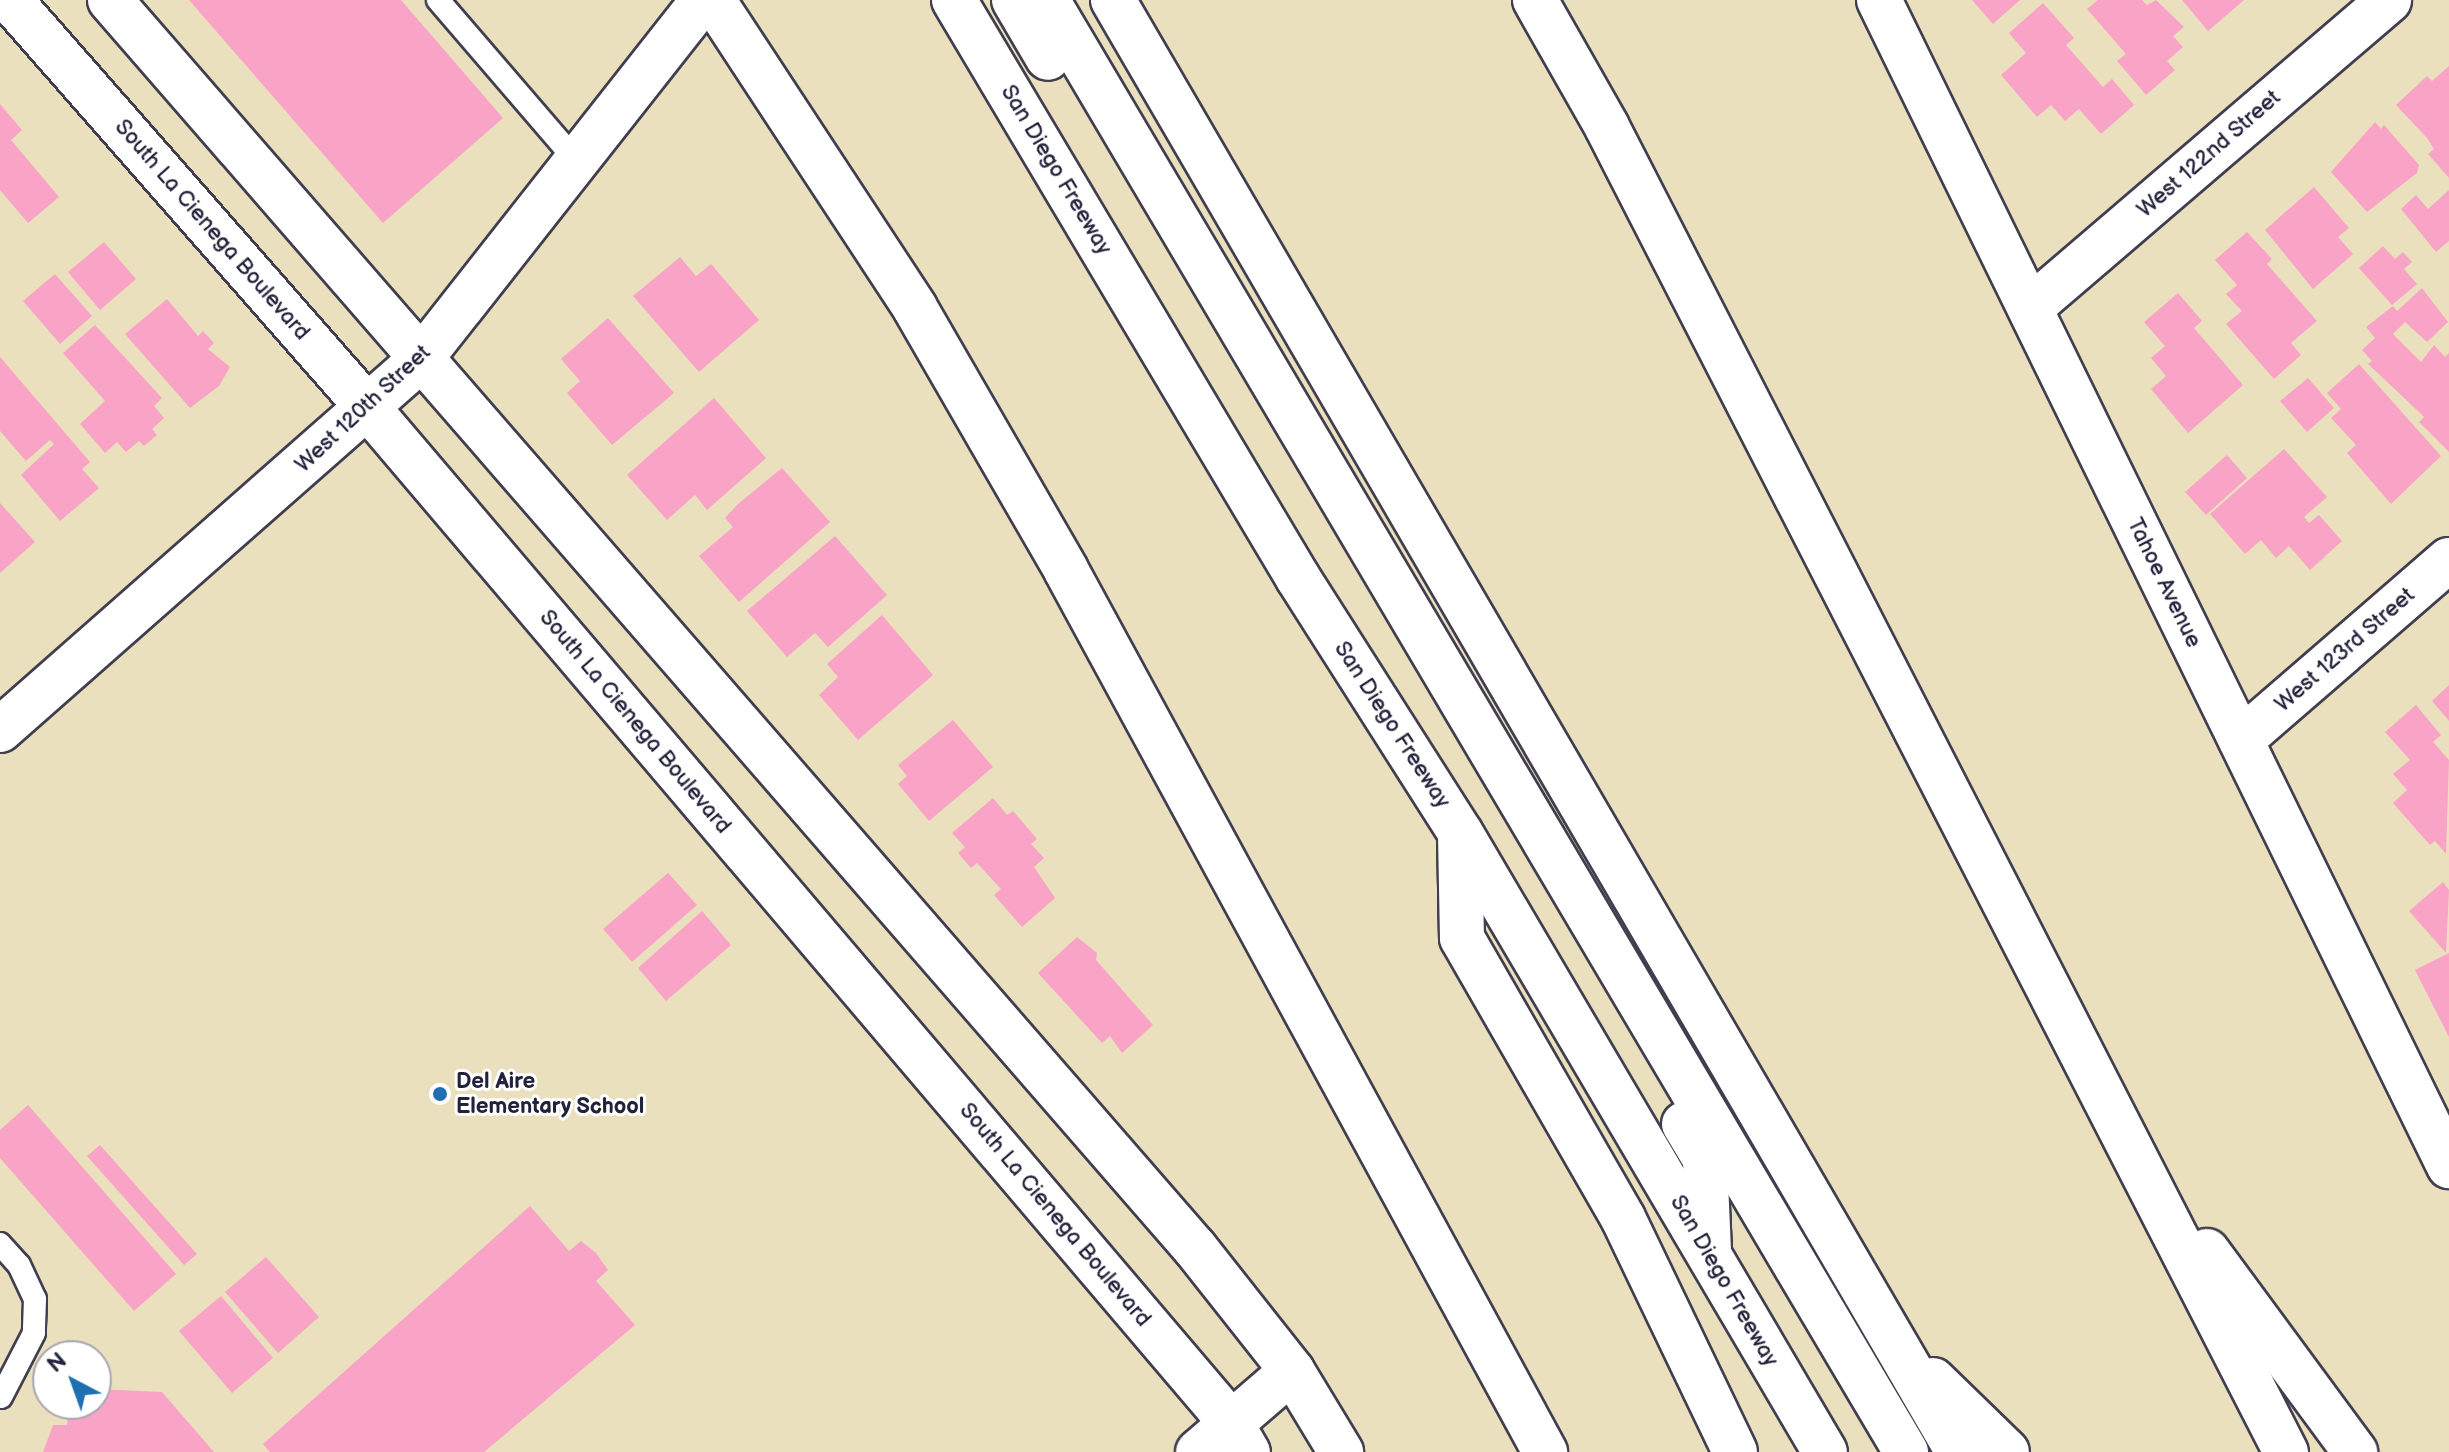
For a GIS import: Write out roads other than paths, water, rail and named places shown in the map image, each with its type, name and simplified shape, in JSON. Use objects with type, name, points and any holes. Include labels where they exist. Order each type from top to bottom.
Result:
[{"type":"main road","name":"South La Cienega Boulevard","points":[[10,0],[369,409],[1240,1438]]},
{"type":"main road","points":[[110,0],[419,361],[1195,1248],[1292,1371],[1341,1452]]},
{"type":"main road","name":"West 120th Street","points":[[0,730],[369,409],[419,361],[574,158],[703,0]]},
{"type":"main road","points":[[713,0],[819,156],[915,308],[1066,570],[1545,1452]]},
{"type":"main road","name":"San Diego Freeway","points":[[954,0],[1298,578],[1460,832],[1825,1452]]},
{"type":"main road","points":[[1014,0],[1705,1159],[1709,1255]]},
{"type":"main road","points":[[1047,0],[1906,1452]]},
{"type":"main road","points":[[1113,0],[1958,1452]]},
{"type":"main road","points":[[1535,0],[1607,127],[2286,1452]]},
{"type":"main road","name":"Tahoe Avenue","points":[[1879,0],[2449,1166]]},
{"type":"main road","name":"West 122nd Street","points":[[2030,308],[2389,0]]},
{"type":"main road","name":"West 123rd Street","points":[[2241,740],[2449,560]]},
{"type":"main road","points":[[1460,832],[1462,938],[1623,1218],[1735,1452]]},
{"type":"main road","points":[[2125,1139],[2355,1452]]},
{"type":"main road","points":[[1894,1343],[2007,1452]]},
{"type":"main road","points":[[1198,1452],[1240,1438],[1292,1371]]},
{"type":"lane","points":[[438,0],[574,158]]},
{"type":"lane","points":[[0,1244],[19,1265],[35,1299],[34,1333],[0,1398]]},
{"type":"place","name":"Del Aire Elementary School","points":[[440,1094]]}]
